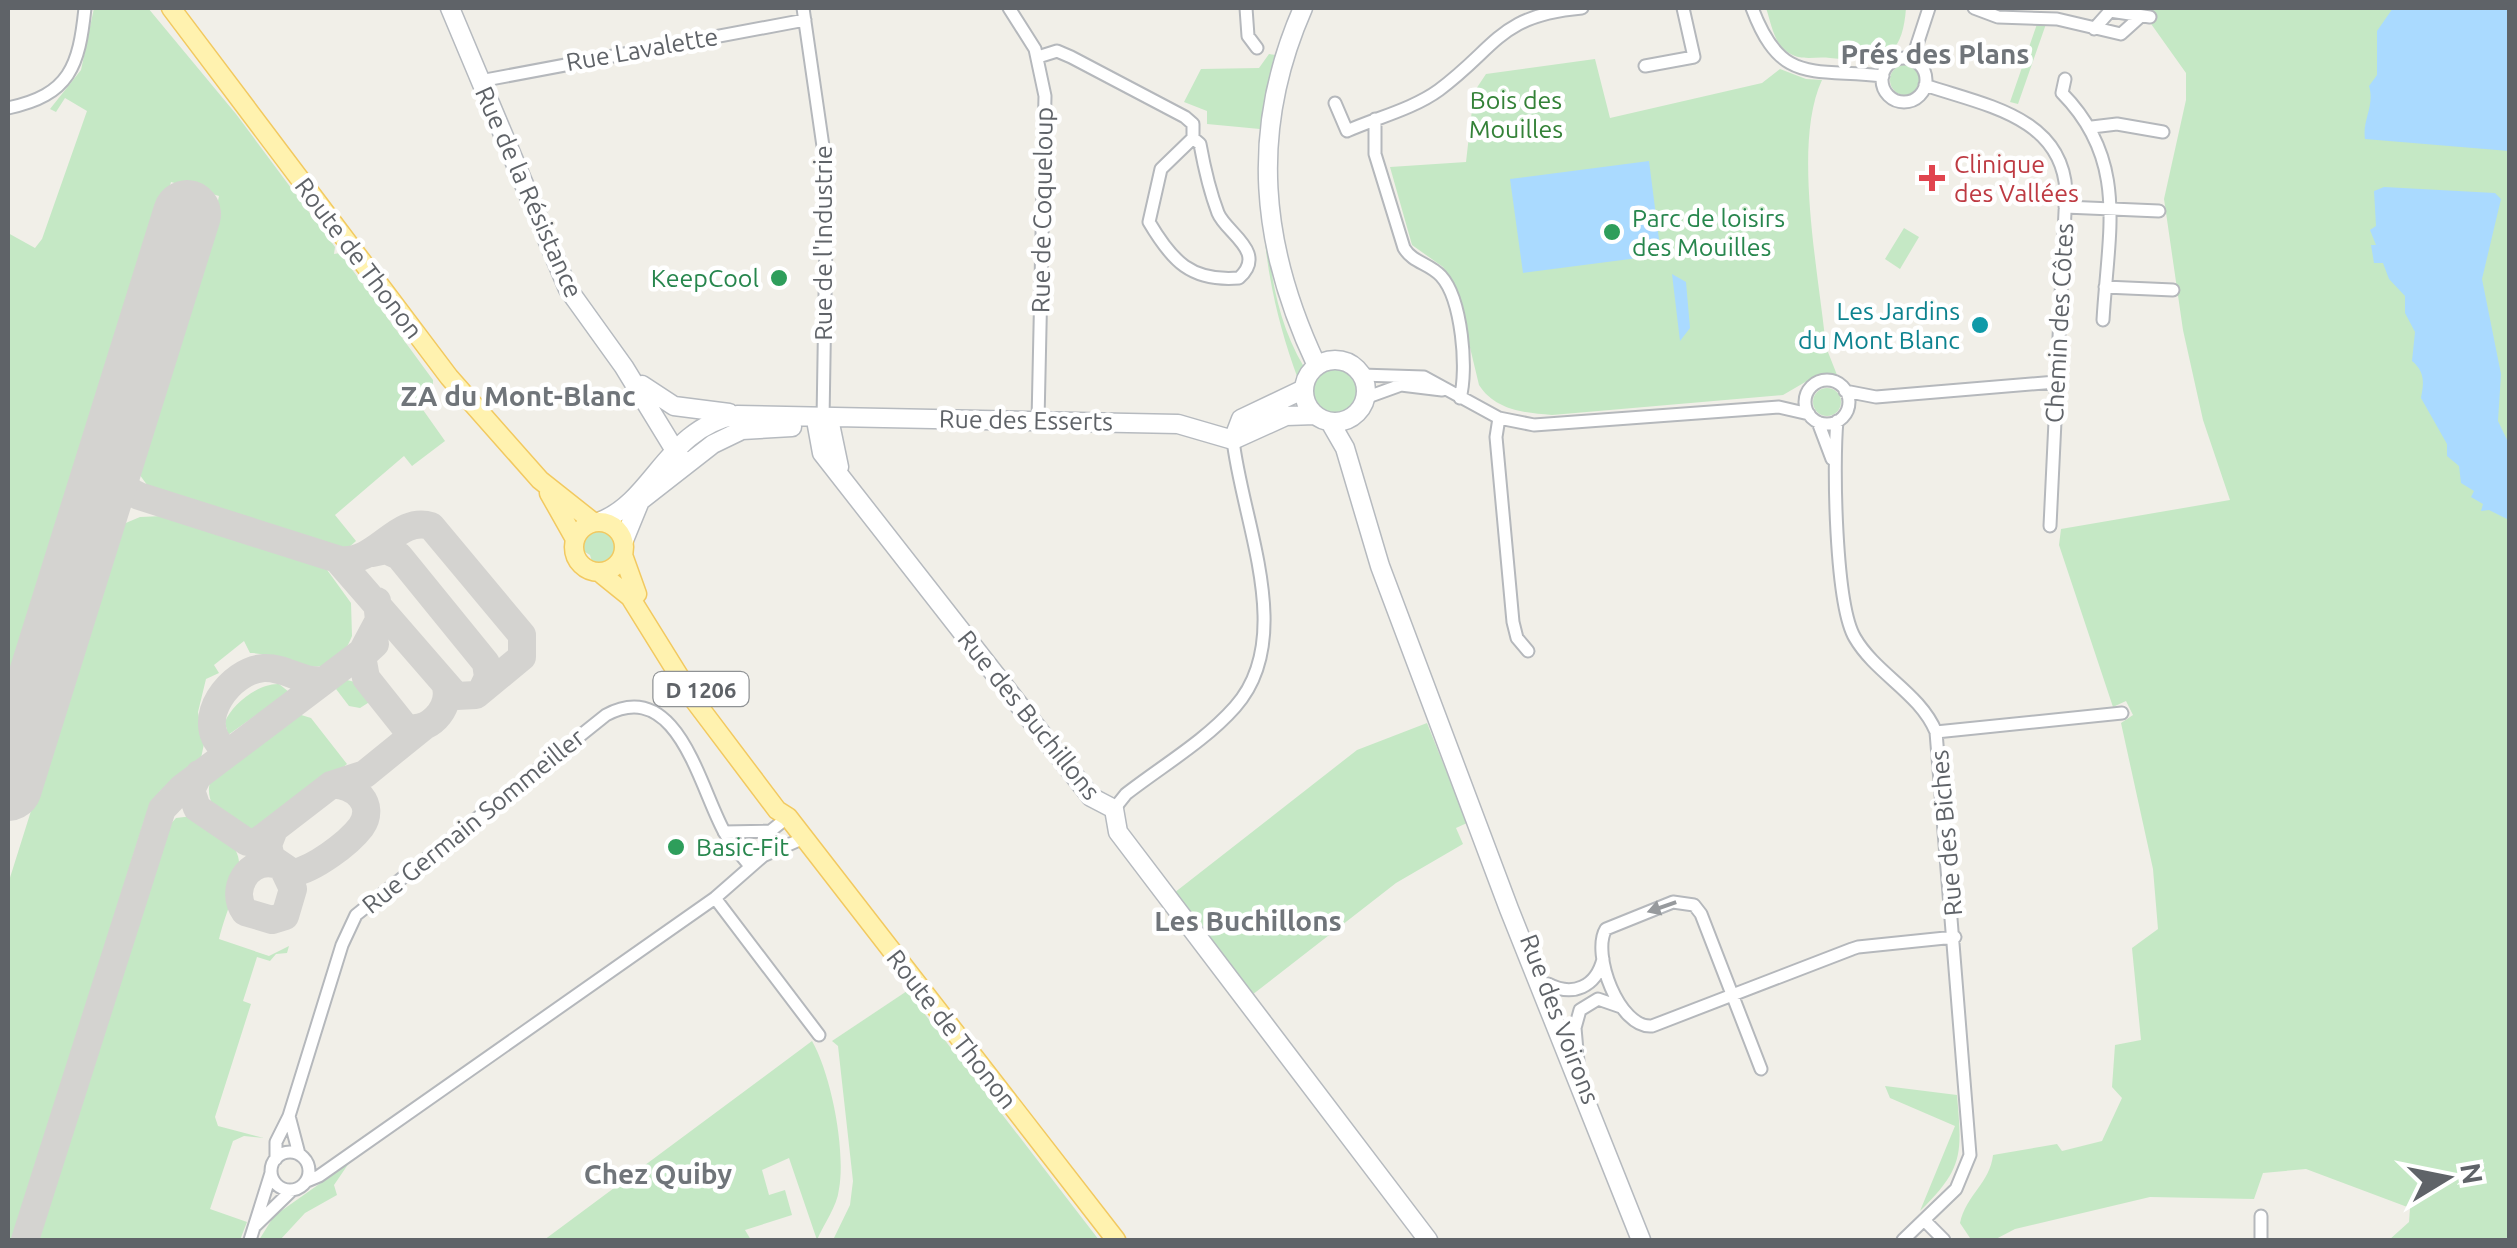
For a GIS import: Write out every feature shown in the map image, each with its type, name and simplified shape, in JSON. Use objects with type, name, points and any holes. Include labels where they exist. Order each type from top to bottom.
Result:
[{"type":"main road","name":"Route de Thonon","points":[[162,8],[185,30]]},
{"type":"main road","name":"Route de Thonon","points":[[171,8],[449,377],[540,480],[575,539]]},
{"type":"main road","name":"Route de Thonon","points":[[540,480],[597,521]]},
{"type":"main road","points":[[597,521],[615,526],[623,548],[611,569],[599,572],[578,562],[575,539],[597,521]]},
{"type":"main road","name":"Route de Thonon","points":[[623,548],[634,590],[784,804],[788,817],[1116,1240]]},
{"type":"main road","name":"Route de Thonon","points":[[599,572],[630,597],[698,706],[777,810],[788,817]]},
{"type":"street","points":[[8,108],[40,99],[68,75],[82,44],[85,8]]},
{"type":"street","name":"Rue de la Résistance","points":[[450,8],[568,288],[681,456]]},
{"type":"street","name":"Rue de Coqueloup","points":[[1009,8],[1038,57],[1045,110],[1038,420]]},
{"type":"street","points":[[1246,8],[1248,36],[1257,48]]},
{"type":"street","points":[[1303,8],[1284,55],[1268,128],[1265,189],[1290,302],[1317,366]]},
{"type":"street","points":[[1276,240],[1277,129],[1291,65],[1313,8]]},
{"type":"street","points":[[1335,104],[1347,131],[1433,94],[1514,24],[1542,13],[1582,8]]},
{"type":"street","points":[[1646,66],[1694,57],[1683,8]]},
{"type":"street","points":[[1752,8],[1768,47],[1787,64],[1883,76]]},
{"type":"street","points":[[1912,60],[1929,8]]},
{"type":"street","points":[[1974,8],[1998,16],[2056,19],[2094,29],[2121,34],[2146,16],[2110,11],[2094,29]]},
{"type":"street","name":"Rue Lavalette","points":[[480,81],[804,14]]},
{"type":"street","name":"Rue de l'Industrie","points":[[804,14],[827,174],[823,420]]},
{"type":"street","points":[[1038,57],[1055,51],[1071,57],[1193,124],[1193,138],[1161,169],[1149,222],[1171,258],[1214,279],[1240,278],[1248,263],[1245,245],[1219,216],[1200,144],[1193,138]]},
{"type":"street","points":[[1897,60],[1912,60],[1922,69],[1925,85],[1916,98],[1900,102],[1887,94],[1883,76],[1897,60]]},
{"type":"street","points":[[2065,79],[2062,93],[2092,128],[2106,164],[2103,320]]},
{"type":"street","name":"Chemin des Côtes","points":[[1925,85],[2019,118],[2040,131],[2061,164],[2065,207],[2050,526]]},
{"type":"street","points":[[1375,119],[1378,166],[1405,250],[1439,274],[1451,295],[1467,371],[1454,395]]},
{"type":"street","points":[[2092,128],[2118,124],[2163,132]]},
{"type":"street","points":[[2065,207],[2159,211]]},
{"type":"street","points":[[2105,287],[2173,290]]},
{"type":"street","points":[[1114,809],[1126,794],[1229,713],[1249,688],[1260,662],[1264,614],[1233,440],[1241,419],[1304,389],[1317,366],[1340,361],[1361,375],[1424,377],[1499,418],[1560,425],[1778,407],[1826,381],[1845,391],[1876,398],[2056,382]]},
{"type":"street","name":"Rue de la Résistance","points":[[624,367],[663,401],[691,410],[703,428],[706,448]]},
{"type":"street","points":[[1361,375],[1365,398]]},
{"type":"street","points":[[1233,440],[1286,416],[1353,416],[1365,398],[1401,385],[1454,395]]},
{"type":"street","points":[[1304,389],[1306,403],[1322,418]]},
{"type":"street","points":[[1841,417],[1845,391]]},
{"type":"street","points":[[1807,394],[1813,418]]},
{"type":"street","points":[[1778,407],[1813,418],[1841,417],[1876,398]]},
{"type":"street","points":[[642,486],[655,442],[650,408]]},
{"type":"street","points":[[691,410],[748,414]]},
{"type":"street","name":"Rue des Esserts","points":[[623,548],[637,504],[703,428],[725,418],[748,414],[823,420],[1190,425],[1233,440]]},
{"type":"street","name":"Rue des Voirons","points":[[1353,416],[1367,522]]},
{"type":"street","name":"Rue des Biches","points":[[1841,417],[1834,463],[1845,598],[1852,634],[1921,708],[1936,732],[1956,937],[1970,1156],[1959,1184],[1904,1240]]},
{"type":"street","name":"Rue des Voirons","points":[[1322,418],[1345,448],[1367,522],[1641,1240]]},
{"type":"street","points":[[1499,418],[1496,437],[1512,622],[1517,638],[1528,651]]},
{"type":"street","name":"Rue des Biches","points":[[1813,418],[1834,463]]},
{"type":"street","points":[[822,454],[823,420]]},
{"type":"street","name":"Rue des Esserts","points":[[597,521],[622,510],[642,486],[681,456],[735,432],[823,420]]},
{"type":"street","name":"Rue des Buchillons","points":[[823,420],[841,474]]},
{"type":"street","name":"Rue des Buchillons","points":[[771,428],[798,438],[822,454],[841,474],[1091,797],[1114,809],[1118,832],[1428,1240]]},
{"type":"street","name":"Rue Germain Sommeiller","points":[[251,1237],[276,1159],[277,1140],[289,1116],[342,945],[360,909],[606,714],[639,707],[667,719],[724,832],[750,866]]},
{"type":"street","points":[[1936,732],[2122,713]]},
{"type":"street","points":[[763,856],[770,831],[788,817]]},
{"type":"street","points":[[724,832],[770,831]]},
{"type":"street","name":"Rue Germain Sommeiller","points":[[251,1237],[292,1190],[714,898],[763,856],[804,838]]},
{"type":"street","name":"Rue des Voirons","points":[[1490,850],[1548,984],[1622,1191]]},
{"type":"street","points":[[714,898],[819,1036]]},
{"type":"street","points":[[1760,1069],[1733,996],[1701,914],[1686,901],[1609,926],[1601,941],[1621,1007],[1632,1022],[1649,1027],[1733,996],[1858,947],[1956,937]]},
{"type":"street","points":[[1548,984],[1566,990],[1582,988],[1598,974],[1604,960]]},
{"type":"street","points":[[1578,1062],[1575,1028],[1580,1010],[1598,998],[1621,1007]]},
{"type":"street","points":[[289,1116],[306,1180]]},
{"type":"street","points":[[276,1159],[288,1152],[302,1157],[342,1157]]},
{"type":"street","points":[[272,1173],[278,1186],[292,1190]]},
{"type":"street","points":[[2261,1216],[2261,1240]]},
{"type":"street","points":[[1924,1220],[1944,1240]]},
{"type":"green space","points":[[94,8],[148,8],[236,114],[335,247],[334,254],[340,253],[433,380],[433,397],[421,407],[445,441],[412,466],[404,456],[335,515],[356,541],[347,549],[150,489],[137,471],[204,266],[200,262],[213,241],[221,212],[216,210],[219,196],[171,182],[168,193],[163,192],[8,685],[8,233],[35,248],[42,239],[87,111],[65,98],[56,112],[50,109],[81,70]]},
{"type":"green space","points":[[1766,8],[1906,8],[1904,26],[1893,49],[1884,56],[1862,60],[1802,58],[1791,54],[1778,42]]},
{"type":"green space","points":[[2154,8],[2509,8],[2509,1240],[2389,1240],[2409,1222],[2410,1208],[2306,1169],[2263,1173],[2254,1199],[2150,1197],[2015,1229],[1994,1240],[1970,1238],[1960,1223],[1993,1155],[2057,1144],[2062,1151],[2102,1141],[2122,1098],[2112,1087],[2115,1045],[2141,1040],[2132,948],[2158,929],[2153,869],[2121,723],[2133,715],[2126,701],[2113,707],[2059,545],[2061,529],[2230,500],[2203,420],[2183,330],[2164,199],[2186,100],[2186,73],[2149,21]]},
{"type":"green space","points":[[2037,24],[2046,24],[2018,104],[2010,102]]},
{"type":"green space","points":[[1269,54],[1276,55],[1260,129],[1207,124],[1207,111],[1184,102],[1201,69],[1259,68]]},
{"type":"green space","name":"Parc de loisirs des Mouilles","points":[[1595,59],[1610,118],[1762,83],[1780,69],[1806,79],[1822,80],[1813,107],[1808,173],[1826,347],[1837,375],[1819,374],[1783,395],[1552,415],[1502,405],[1479,385],[1455,285],[1443,267],[1412,245],[1390,167],[1466,162],[1474,92],[1486,74]]},
{"type":"green space","points":[[1905,65],[1916,69],[1920,80],[1916,91],[1905,95],[1894,91],[1890,80],[1894,69]]},
{"type":"green space","points":[[1263,129],[1266,221],[1273,282],[1290,340],[1304,367],[1298,379],[1279,317],[1267,256],[1262,194]]},
{"type":"green space","points":[[1904,228],[1919,237],[1900,269],[1885,259]]},
{"type":"green space","points":[[1334,368],[1350,375],[1357,391],[1350,407],[1334,414],[1318,407],[1311,391],[1318,375]]},
{"type":"green space","points":[[1827,388],[1837,392],[1841,402],[1837,412],[1827,416],[1817,412],[1813,402],[1817,392]]},
{"type":"green space","points":[[163,516],[325,567],[351,603],[352,636],[343,653],[332,663],[320,666],[250,653],[244,641],[214,665],[219,673],[206,679],[198,712],[204,744],[201,758],[160,791],[144,821],[12,1240],[8,1240],[8,884],[121,525],[140,517]]},
{"type":"green space","points":[[604,527],[615,534],[618,550],[611,562],[593,565],[590,555],[580,549],[583,536],[590,529]]},
{"type":"green space","points":[[343,679],[359,683],[371,701],[360,708],[349,706],[336,689]]},
{"type":"green space","points":[[279,684],[289,692],[228,735],[225,722],[240,702],[263,687]]},
{"type":"green space","points":[[298,714],[311,718],[347,764],[263,831],[242,828],[222,817],[211,800],[211,779]]},
{"type":"green space","points":[[1427,723],[1467,823],[1456,828],[1463,844],[1396,883],[1252,995],[1174,893],[1357,750]]},
{"type":"green space","points":[[193,816],[216,829],[238,855],[237,882],[219,939],[269,956],[289,946],[287,953],[276,954],[270,961],[257,957],[243,1001],[251,1004],[215,1117],[218,1126],[264,1138],[244,1136],[233,1141],[210,1209],[247,1222],[240,1240],[37,1240],[166,829],[176,818]]},
{"type":"green space","points":[[907,991],[1099,1240],[833,1240],[850,1205],[853,1181],[838,1046],[832,1041]]},
{"type":"green space","points":[[812,1041],[831,1092],[841,1173],[838,1196],[817,1240],[789,1158],[762,1170],[769,1195],[785,1190],[792,1215],[745,1230],[751,1240],[544,1240]]},
{"type":"green space","points":[[1885,1086],[1957,1095],[1957,1159],[1945,1183],[1920,1211],[1955,1126],[1890,1098]]},
{"type":"green space","points":[[349,1163],[334,1185],[337,1195],[305,1213],[280,1240],[259,1240],[274,1216]]},
{"type":"water","points":[[2393,8],[2509,8],[2509,151],[2365,139],[2369,86],[2377,75],[2377,31]]},
{"type":"water","points":[[1649,161],[1661,255],[1523,273],[1510,179]]},
{"type":"water","points":[[2384,187],[2495,193],[2501,199],[2482,279],[2501,374],[2498,421],[2509,444],[2509,520],[2489,510],[2481,511],[2483,504],[2471,497],[2474,491],[2461,483],[2459,466],[2447,456],[2447,444],[2421,398],[2423,378],[2412,361],[2415,332],[2405,313],[2405,296],[2389,279],[2383,263],[2374,263],[2371,245],[2376,245],[2370,230],[2376,226],[2374,191]]},
{"type":"water","points":[[1672,274],[1686,282],[1690,328],[1680,341]]},
{"type":"taxiway","points":[[113,450],[118,478],[139,496],[337,559],[340,560],[365,555],[408,527],[431,526],[522,635],[522,657],[476,695],[456,696],[337,559]]},
{"type":"taxiway","points":[[372,553],[386,550],[399,556],[486,663],[488,677],[482,690]]},
{"type":"taxiway","points":[[25,1240],[162,809],[182,788],[362,652],[379,620],[377,601]]},
{"type":"taxiway","points":[[375,644],[362,656],[366,678],[405,727],[422,727],[436,718],[445,704],[446,687]]},
{"type":"taxiway","points":[[233,749],[223,748],[212,724],[220,698],[239,677],[264,668],[309,680],[325,680]]},
{"type":"taxiway","points":[[199,774],[191,790],[197,808],[247,842],[257,842],[331,785],[365,774],[423,727]]},
{"type":"taxiway","points":[[273,832],[268,845],[271,858],[293,873],[311,867],[339,848],[361,827],[366,810],[355,791],[331,785]]},
{"type":"taxiway","points":[[266,857],[275,864],[265,863],[249,871],[240,886],[245,912],[272,920],[285,916],[293,889],[284,870]]},
{"type":"runway","points":[[8,787],[187,214]]},
{"type":"place","name":"Clinique des Vallées","points":[[1932,178]]},
{"type":"place","name":"Parc de loisirs des Mouilles","points":[[1612,232]]},
{"type":"place","name":"KeepCool","points":[[779,278]]},
{"type":"place","name":"Les Jardins du Mont Blanc","points":[[1980,325]]},
{"type":"place","name":"Basic-Fit","points":[[676,847]]},
{"type":"district","name":"Prés des Plans","points":[[1935,53]]},
{"type":"district","name":"ZA du Mont-Blanc","points":[[518,395]]},
{"type":"district","name":"Les Buchillons","points":[[1248,920]]},
{"type":"district","name":"Chez Quiby","points":[[658,1173]]},
{"type":"park label","name":"Bois des Mouilles","points":[[1516,114]]}]
